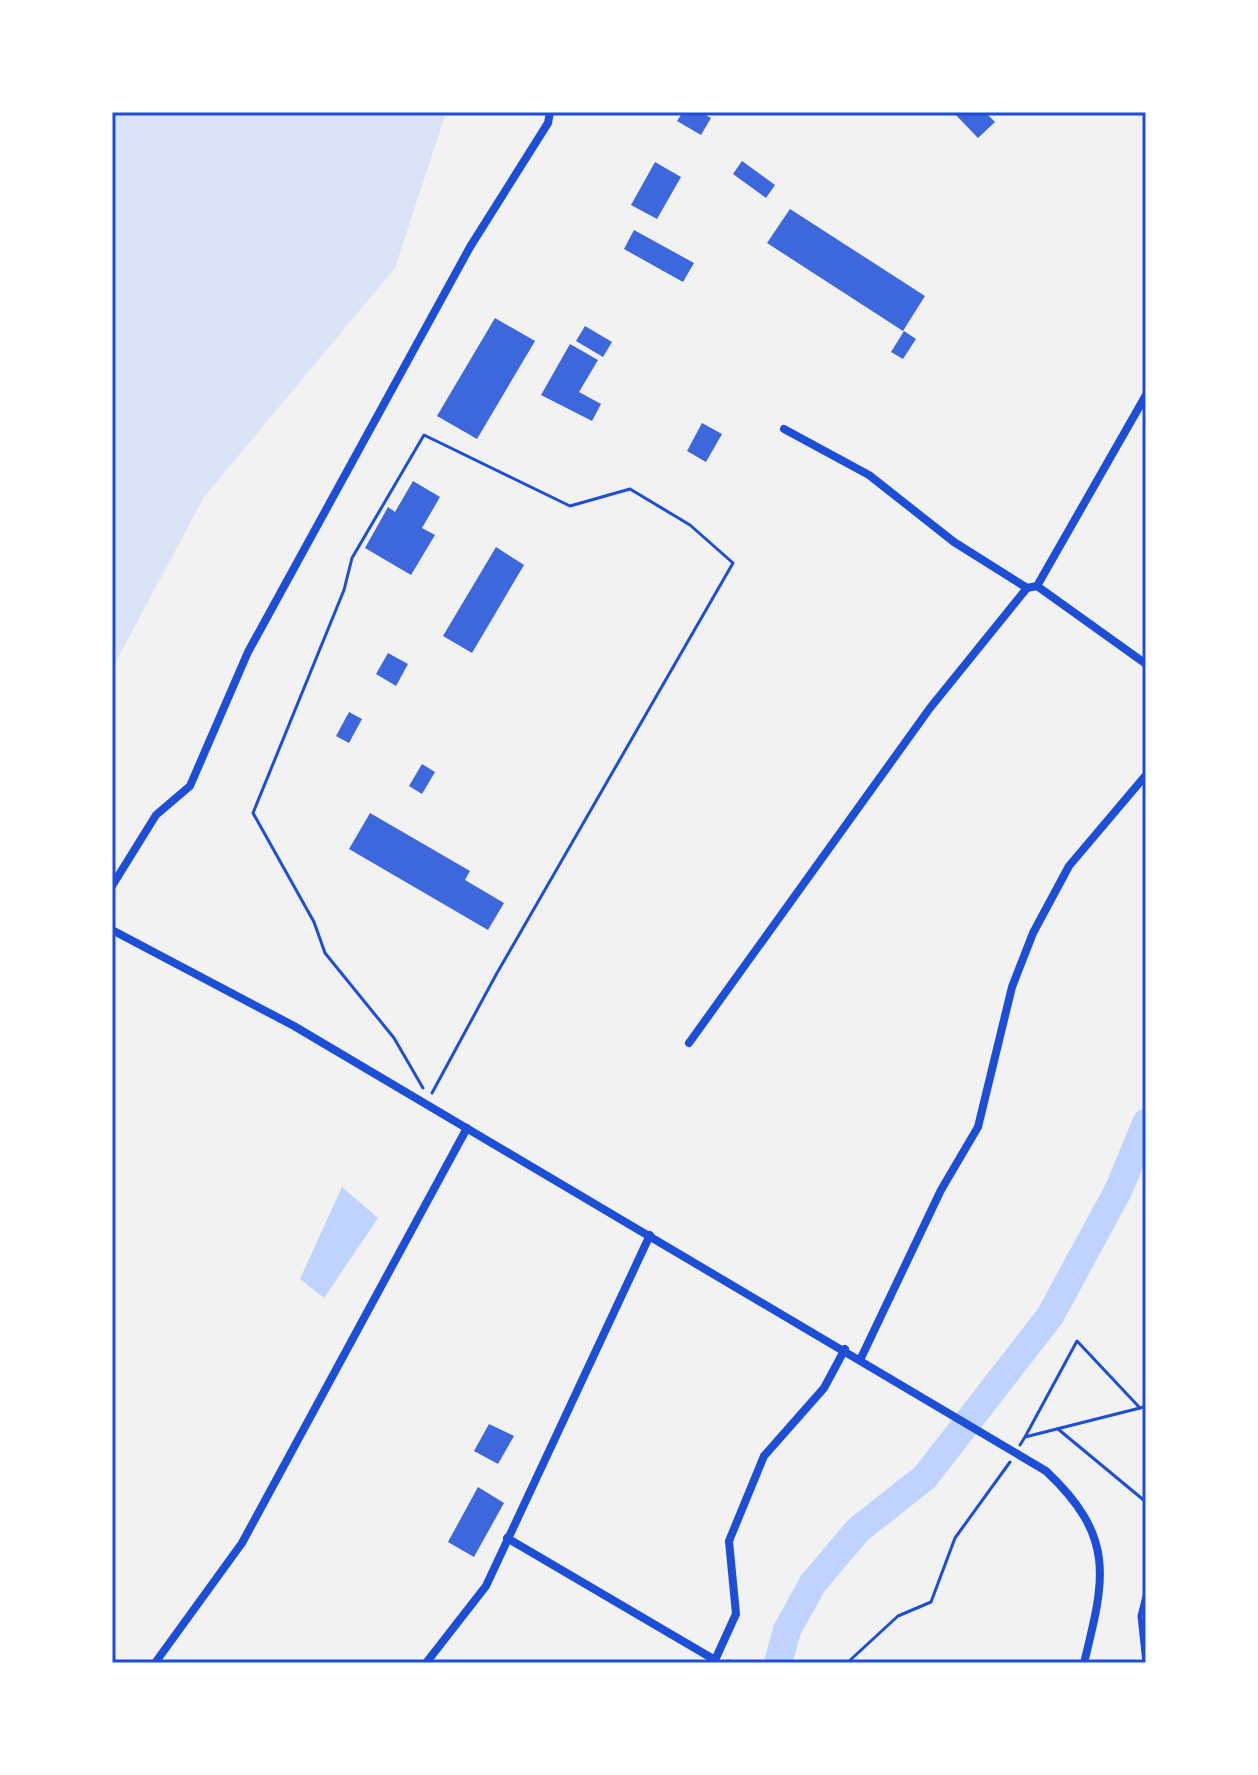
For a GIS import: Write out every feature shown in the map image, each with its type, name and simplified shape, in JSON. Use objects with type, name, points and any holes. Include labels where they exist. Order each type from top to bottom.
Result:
[{"type":"street","points":[[112,886],[156,815],[190,786],[248,652],[470,247],[548,123],[550,112]]},
{"type":"street","points":[[689,1043],[930,708],[1032,587],[1146,395]]},
{"type":"street","points":[[784,429],[869,475],[954,542],[1032,587],[1146,664]]},
{"type":"street","points":[[861,1358],[941,1190],[978,1127],[1012,987],[1033,933],[1069,866],[1146,775]]},
{"type":"street","points":[[112,930],[294,1026],[861,1358],[1046,1471],[1068,1492],[1094,1536],[1102,1587],[1084,1663]]},
{"type":"street","points":[[155,1663],[242,1543],[467,1128]]},
{"type":"street","points":[[426,1663],[486,1586],[650,1235]]},
{"type":"street","points":[[507,1538],[715,1660],[736,1614],[729,1541],[764,1456],[824,1388],[845,1349]]},
{"type":"lane","points":[[1145,1663],[1140,1616],[1146,1592]]},
{"type":"path","points":[[424,435],[570,506],[630,489],[690,525],[733,563],[497,973],[429,1098],[394,1038],[325,953],[314,922],[253,813],[344,590],[352,558],[424,435]]},
{"type":"path","points":[[847,1663],[898,1616],[931,1602],[955,1538],[1012,1450],[1025,1437],[1077,1341],[1140,1408]]},
{"type":"path","points":[[1025,1437],[1146,1406]]},
{"type":"path","points":[[1058,1429],[1146,1502]]},
{"type":"shaded area","points":[[112,112],[446,112],[395,268],[204,497],[112,669]]},
{"type":"water","points":[[342,1187],[378,1218],[324,1298],[300,1279]]},
{"type":"building","points":[[683,112],[700,112],[711,118],[701,135],[677,121]]},
{"type":"building","points":[[953,112],[985,112],[995,122],[978,138]]},
{"type":"building","points":[[742,161],[775,185],[766,198],[733,174]]},
{"type":"building","points":[[655,162],[681,177],[657,219],[631,205]]},
{"type":"building","points":[[790,209],[925,296],[903,331],[767,243]]},
{"type":"building","points":[[634,230],[694,263],[683,282],[624,249]]},
{"type":"building","points":[[495,318],[535,341],[477,439],[437,416]]},
{"type":"building","points":[[585,326],[612,342],[603,357],[576,341]]},
{"type":"building","points":[[904,331],[916,339],[903,359],[891,352]]},
{"type":"building","points":[[570,344],[598,360],[579,392],[601,404],[592,421],[541,395]]},
{"type":"building","points":[[702,423],[722,434],[706,462],[687,451]]},
{"type":"building","points":[[413,481],[440,497],[422,528],[435,535],[411,575],[365,548],[388,507],[395,512]]},
{"type":"building","points":[[496,547],[524,565],[472,653],[443,636]]},
{"type":"building","points":[[388,653],[408,664],[396,686],[376,674]]},
{"type":"building","points":[[349,712],[362,719],[349,743],[336,736]]},
{"type":"building","points":[[422,764],[435,772],[422,794],[409,786]]},
{"type":"building","points":[[370,813],[470,871],[465,880],[504,903],[488,930],[349,849]]},
{"type":"building","points":[[489,1424],[514,1436],[498,1464],[474,1451]]},
{"type":"building","points":[[478,1487],[504,1503],[474,1557],[448,1542]]},
{"type":"waterway","points":[[778,1663],[787,1630],[813,1583],[858,1530],[925,1477],[1050,1316],[1119,1189],[1146,1123]]}]
